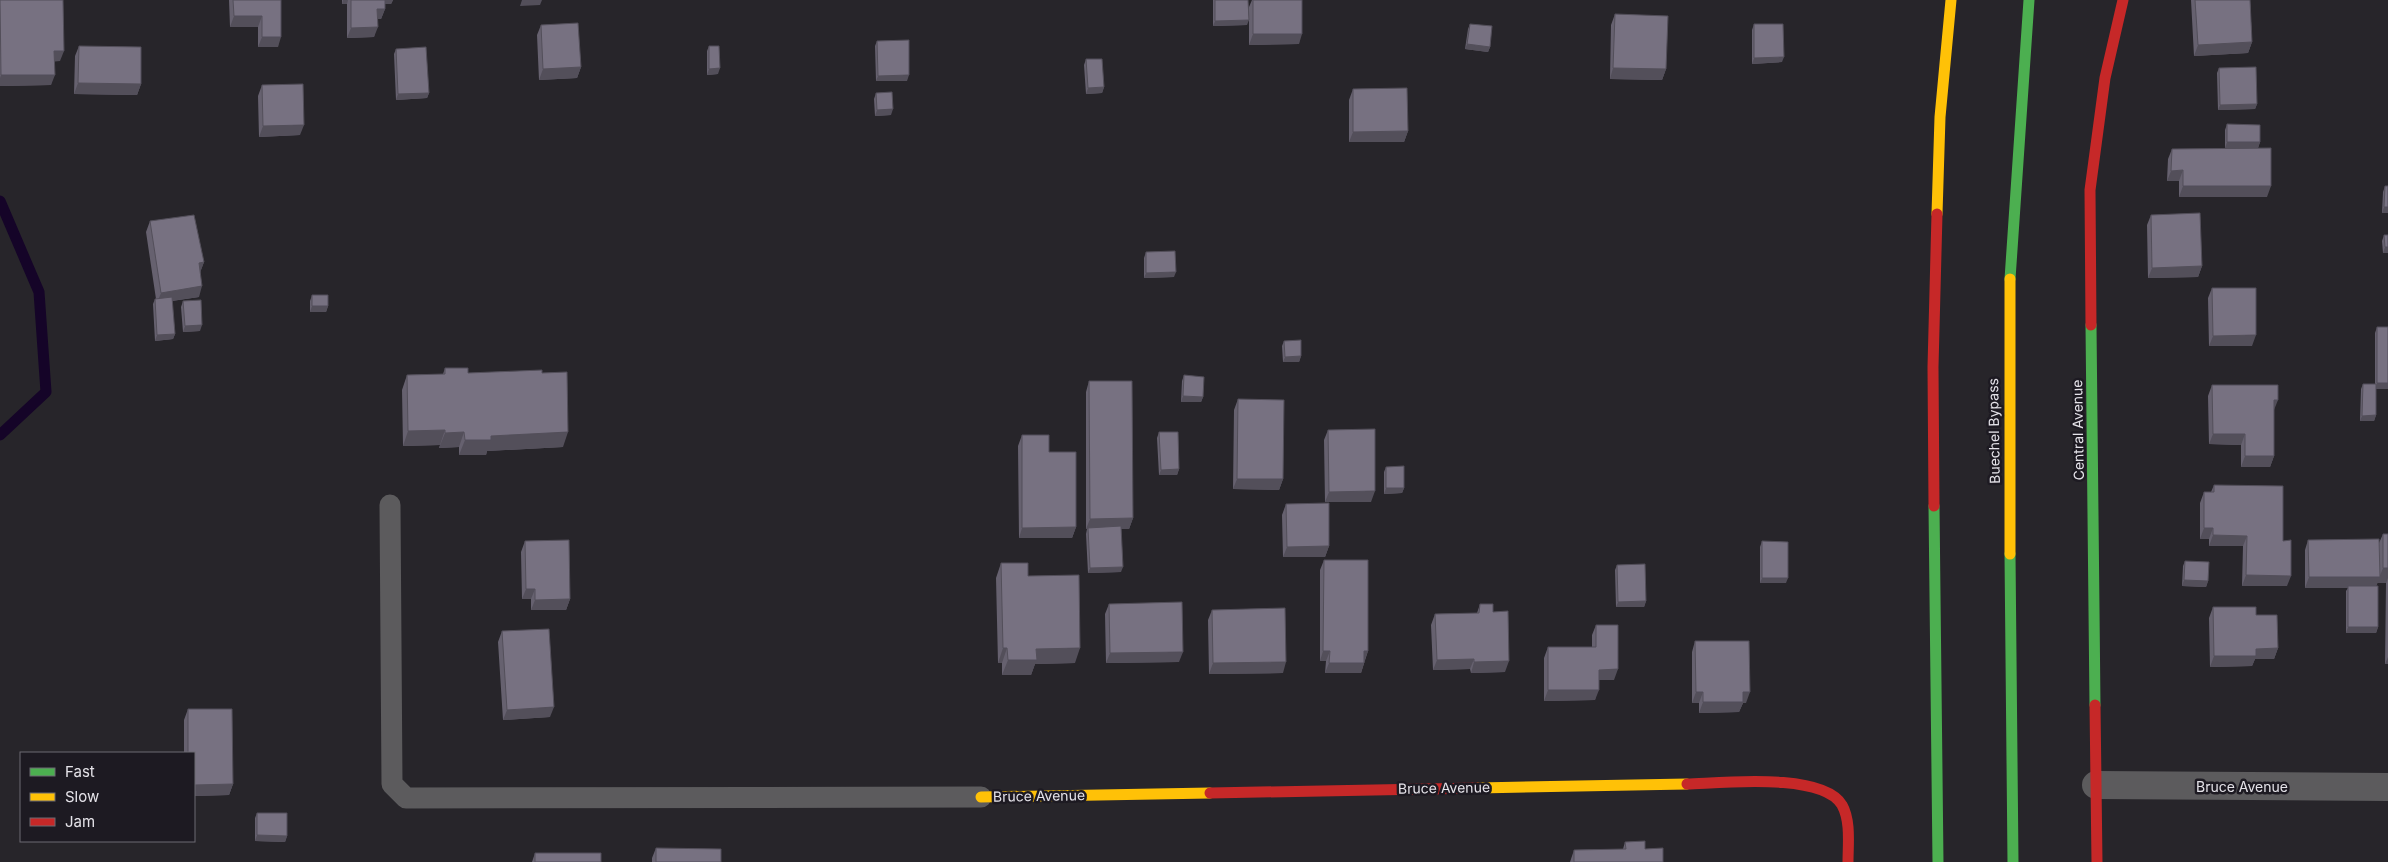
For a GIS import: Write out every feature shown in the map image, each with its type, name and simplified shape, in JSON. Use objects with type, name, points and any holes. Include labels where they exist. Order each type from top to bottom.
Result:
[{"type":"street","points":[[1938,862],[1933,366],[1940,126],[1951,0]]},
{"type":"street","name":"Buechel Bypass","points":[[2013,862],[2008,375],[2010,255],[2029,0]]},
{"type":"street","name":"Central Avenue","points":[[2097,862],[2090,190],[2105,78],[2123,0]]},
{"type":"street","name":"Bruce Avenue","points":[[981,797],[1790,782],[1820,788],[1836,796],[1846,812],[1848,862]]},
{"type":"street","name":"Bruce Avenue","points":[[2096,786],[2388,787]]},
{"type":"lane","points":[[390,505],[392,784],[406,798],[981,797]]},
{"type":"building","points":[[0,0],[63,0],[64,51],[54,51],[55,75],[1,75]]},
{"type":"building","points":[[233,0],[281,0],[281,37],[262,37],[262,16],[234,16]]},
{"type":"building","points":[[351,0],[385,0],[385,9],[377,9],[378,27],[351,28]]},
{"type":"building","points":[[1215,0],[1248,0],[1249,20],[1215,21]]},
{"type":"building","points":[[1253,0],[1302,0],[1302,34],[1253,34]]},
{"type":"building","points":[[2195,0],[2250,0],[2252,42],[2198,45]]},
{"type":"building","points":[[1615,14],[1668,16],[1666,69],[1613,68]]},
{"type":"building","points":[[578,23],[581,67],[543,69],[541,25]]},
{"type":"building","points":[[1470,24],[1492,26],[1490,47],[1467,44]]},
{"type":"building","points":[[1754,24],[1783,24],[1784,57],[1754,58]]},
{"type":"building","points":[[909,40],[909,75],[878,76],[877,41]]},
{"type":"building","points":[[79,46],[141,47],[141,84],[78,83]]},
{"type":"building","points":[[709,46],[719,46],[720,68],[709,69]]},
{"type":"building","points":[[426,47],[429,93],[398,94],[396,49]]},
{"type":"building","points":[[1086,59],[1102,59],[1104,87],[1088,88]]},
{"type":"building","points":[[2256,67],[2257,104],[2220,105],[2219,68]]},
{"type":"building","points":[[303,84],[304,125],[263,126],[262,85]]},
{"type":"building","points":[[1407,88],[1408,131],[1353,132],[1353,89]]},
{"type":"building","points":[[892,92],[893,109],[877,110],[876,93]]},
{"type":"building","points":[[2227,124],[2260,125],[2260,142],[2227,142]]},
{"type":"building","points":[[2271,148],[2271,186],[2183,186],[2183,170],[2171,171],[2172,149]]},
{"type":"building","points":[[2385,186],[2388,186],[2388,207],[2384,207]]},
{"type":"building","points":[[2200,213],[2202,266],[2152,268],[2151,215]]},
{"type":"building","points":[[194,215],[204,262],[199,263],[202,286],[161,293],[150,221]]},
{"type":"building","points":[[2384,235],[2388,235],[2388,247],[2385,247]]},
{"type":"building","points":[[1175,251],[1176,272],[1146,273],[1146,252]]},
{"type":"building","points":[[2212,288],[2256,288],[2256,335],[2213,336]]},
{"type":"building","points":[[312,295],[328,295],[328,306],[312,306]]},
{"type":"building","points":[[172,297],[175,334],[157,335],[155,299]]},
{"type":"building","points":[[201,300],[202,325],[185,326],[183,301]]},
{"type":"building","points":[[2377,327],[2388,327],[2388,383],[2377,383]]},
{"type":"building","points":[[1301,340],[1301,356],[1285,357],[1284,341]]},
{"type":"building","points":[[445,368],[468,368],[468,373],[542,370],[542,373],[567,372],[568,432],[491,436],[491,440],[465,440],[464,432],[445,433],[445,430],[408,431],[407,375],[445,374]]},
{"type":"building","points":[[1184,375],[1204,377],[1203,397],[1183,396]]},
{"type":"building","points":[[1089,381],[1132,381],[1133,518],[1090,519]]},
{"type":"building","points":[[2363,384],[2376,384],[2376,415],[2362,416]]},
{"type":"building","points":[[2212,385],[2278,385],[2278,400],[2274,400],[2274,456],[2245,456],[2245,434],[2213,434]]},
{"type":"building","points":[[1238,399],[1284,400],[1283,479],[1237,479]]},
{"type":"building","points":[[1375,429],[1375,491],[1329,492],[1328,430]]},
{"type":"building","points":[[1159,432],[1178,432],[1179,469],[1161,470]]},
{"type":"building","points":[[1022,435],[1049,435],[1049,452],[1076,452],[1076,527],[1022,528]]},
{"type":"building","points":[[1404,466],[1404,488],[1386,488],[1386,467]]},
{"type":"building","points":[[2214,485],[2283,486],[2283,541],[2291,540],[2291,576],[2246,575],[2247,536],[2213,535],[2213,528],[2204,528],[2204,492],[2214,492]]},
{"type":"building","points":[[1329,503],[1329,546],[1287,547],[1286,504]]},
{"type":"building","points":[[1121,526],[1123,567],[1090,568],[1088,528]]},
{"type":"building","points":[[2383,534],[2388,534],[2388,568],[2383,568]]},
{"type":"building","points":[[2379,539],[2380,577],[2309,577],[2308,540]]},
{"type":"building","points":[[569,540],[570,599],[535,600],[535,589],[526,589],[525,541]]},
{"type":"building","points":[[1762,541],[1788,542],[1788,578],[1762,578]]},
{"type":"building","points":[[1324,560],[1368,560],[1368,651],[1364,651],[1364,663],[1329,663],[1330,651],[1323,651]]},
{"type":"building","points":[[2185,561],[2209,562],[2208,581],[2184,580]]},
{"type":"building","points":[[1001,563],[1028,563],[1028,576],[1079,575],[1080,648],[1036,649],[1037,660],[1008,660],[1007,648],[1003,648]]},
{"type":"building","points":[[1645,564],[1646,601],[1618,602],[1617,565]]},
{"type":"building","points":[[2348,586],[2378,586],[2378,627],[2348,627]]},
{"type":"building","points":[[1182,602],[1183,652],[1110,653],[1109,604]]},
{"type":"building","points":[[1480,604],[1493,604],[1493,612],[1508,611],[1509,661],[1474,662],[1474,659],[1437,660],[1435,614],[1479,613]]},
{"type":"building","points":[[2213,607],[2256,607],[2256,615],[2277,615],[2278,648],[2256,649],[2256,656],[2214,656]]},
{"type":"building","points":[[1285,608],[1286,662],[1213,663],[1212,610]]},
{"type":"building","points":[[1596,625],[1618,625],[1618,669],[1599,670],[1599,690],[1548,690],[1548,647],[1596,647]]},
{"type":"building","points":[[549,629],[554,707],[507,710],[502,631]]},
{"type":"building","points":[[1695,641],[1749,641],[1750,692],[1743,692],[1743,702],[1703,702],[1703,692],[1696,692]]},
{"type":"building","points":[[188,709],[232,709],[233,784],[195,785],[195,752],[188,752]]},
{"type":"building","points":[[257,813],[287,813],[287,836],[257,835]]},
{"type":"building","points":[[1645,841],[1645,849],[1663,848],[1663,862],[1574,862],[1574,850],[1626,849],[1625,842]]},
{"type":"building","points":[[656,848],[721,849],[721,862],[656,862]]},
{"type":"building","points":[[535,853],[601,853],[601,862],[535,862]]},
{"type":"waterway","points":[[0,201],[39,292],[46,392],[0,435]]},
{"type":"traffic: fast","points":[[2010,279],[2029,0]]},
{"type":"traffic: fast","points":[[2091,325],[2095,705]]},
{"type":"traffic: fast","points":[[1934,506],[1938,862]]},
{"type":"traffic: fast","points":[[2010,554],[2013,862]]},
{"type":"traffic: slow","points":[[1937,214],[1940,117],[1951,0]]},
{"type":"traffic: slow","points":[[2010,279],[2010,554]]},
{"type":"traffic: slow","points":[[1478,788],[1687,784]]},
{"type":"traffic: slow","points":[[981,797],[1210,793]]},
{"type":"traffic: jam","points":[[2091,325],[2090,190],[2105,78],[2123,0]]},
{"type":"traffic: jam","points":[[1934,506],[1933,367],[1937,214]]},
{"type":"traffic: jam","points":[[2095,705],[2097,862]]},
{"type":"traffic: jam","points":[[1687,784],[1770,782],[1814,788],[1831,795],[1842,805],[1847,818],[1848,862]]},
{"type":"traffic: jam","points":[[1210,793],[1478,788]]}]
